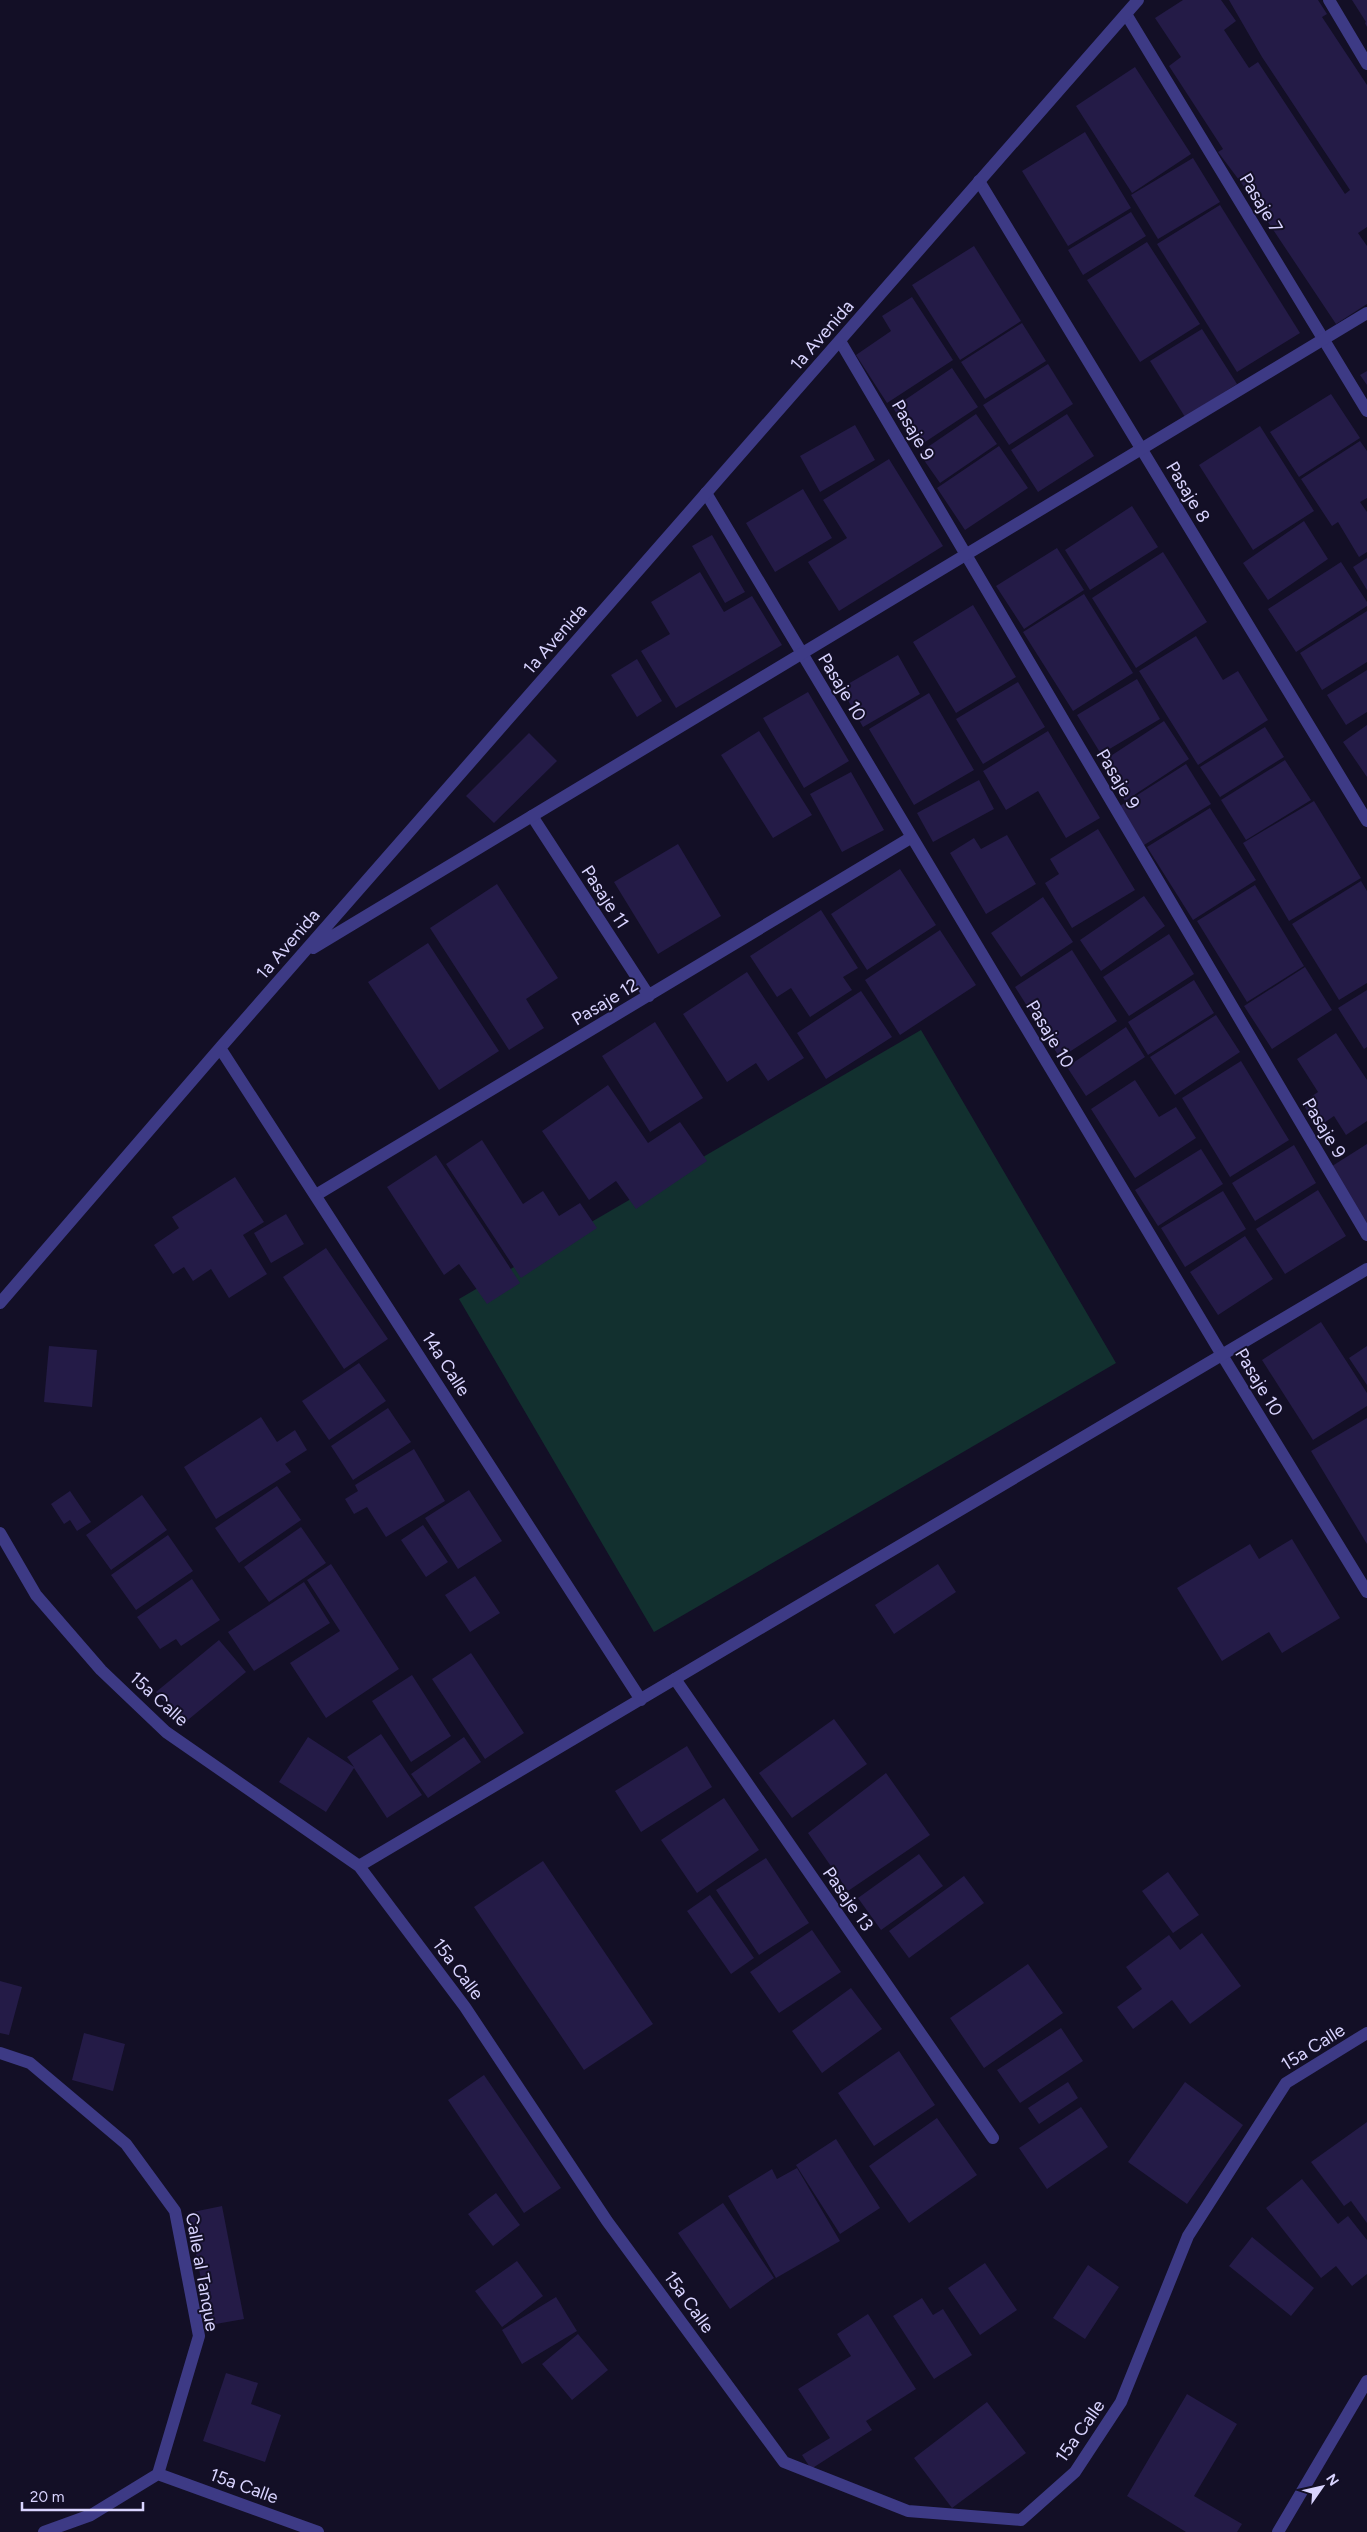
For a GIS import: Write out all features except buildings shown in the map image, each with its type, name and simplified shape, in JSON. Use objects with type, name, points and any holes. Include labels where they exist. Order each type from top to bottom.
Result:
[{"type":"street","name":"1a Avenida","points":[[0,1303],[302,954],[1138,0]]},
{"type":"street","points":[[1329,0],[1367,64]]},
{"type":"street","name":"Pasaje 7","points":[[1126,14],[1367,411]]},
{"type":"street","name":"Pasaje 8","points":[[979,181],[1367,821]]},
{"type":"street","points":[[302,954],[1367,313]]},
{"type":"street","name":"Pasaje 9","points":[[840,341],[1367,1235]]},
{"type":"street","name":"Pasaje 10","points":[[706,493],[1222,1355],[1367,1592]]},
{"type":"street","name":"Pasaje 11","points":[[532,816],[649,996]]},
{"type":"street","name":"Pasaje 12","points":[[316,1195],[912,837]]},
{"type":"street","name":"14a Calle","points":[[220,1048],[641,1700]]},
{"type":"street","points":[[359,1866],[1367,1269]]},
{"type":"street","name":"15a Calle","points":[[0,1533],[36,1595],[101,1670],[166,1732],[359,1866],[465,2007],[607,2221],[784,2462],[908,2511],[1021,2520],[1074,2472],[1121,2402],[1188,2236],[1286,2082],[1367,2033]]},
{"type":"street","name":"Pasaje 13","points":[[675,1679],[993,2138]]},
{"type":"street","name":"Calle al Tanque","points":[[0,2053],[30,2063],[126,2144],[175,2211],[198,2336],[158,2474]]},
{"type":"street","points":[[1278,2532],[1367,2382]]},
{"type":"street","points":[[44,2532],[91,2515],[158,2474]]},
{"type":"street","name":"15a Calle","points":[[158,2474],[318,2532]]},
{"type":"green space","points":[[921,1030],[1116,1363],[654,1632],[459,1299]]}]
